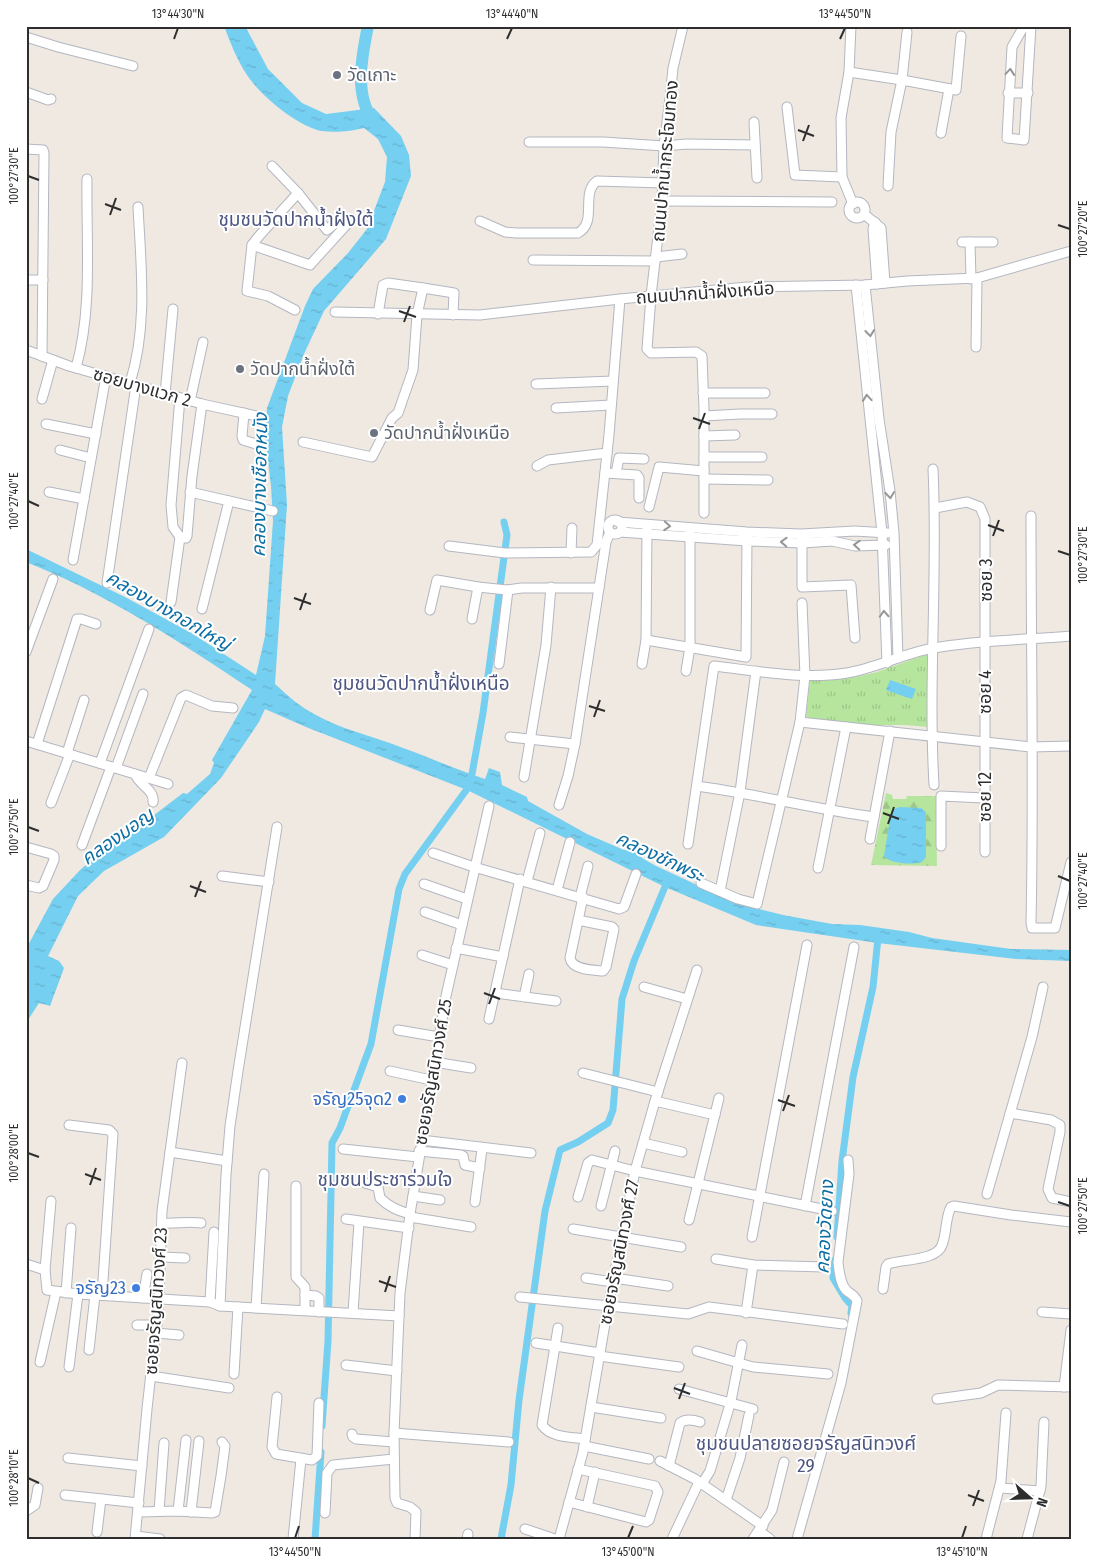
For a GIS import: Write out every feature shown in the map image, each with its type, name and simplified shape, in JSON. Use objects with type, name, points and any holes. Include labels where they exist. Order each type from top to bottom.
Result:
[{"type":"street","name":"ถนนปากน้ำกระโจมทอง","points":[[683,26],[673,68],[664,146],[662,200],[651,296],[648,351],[651,353],[696,352],[701,354],[704,393]]},
{"type":"street","points":[[851,26],[849,72],[841,118],[842,177],[853,204],[850,210],[853,217],[858,218],[864,214],[875,222],[873,229],[881,283]]},
{"type":"street","points":[[1024,26],[1012,47],[1007,138],[1024,140],[1031,26]]},
{"type":"street","points":[[888,186],[891,132],[902,80],[907,32]]},
{"type":"street","points":[[849,72],[956,90],[961,36]]},
{"type":"street","points":[[26,37],[133,66]]},
{"type":"street","points":[[941,133],[950,89]]},
{"type":"street","points":[[26,92],[48,100],[51,98]]},
{"type":"street","points":[[1008,93],[1028,93]]},
{"type":"street","points":[[787,107],[795,175],[842,177]]},
{"type":"street","points":[[754,122],[757,178]]},
{"type":"street","points":[[529,142],[603,142],[664,146],[687,144],[755,145]]},
{"type":"street","points":[[26,149],[40,148],[44,153],[42,356]]},
{"type":"street","points":[[252,245],[310,265],[343,221],[327,230],[298,193],[272,166]]},
{"type":"street","points":[[76,368],[80,353],[87,290],[87,179]]},
{"type":"street","points":[[480,221],[506,232],[578,233],[586,226],[591,189],[597,181],[663,183]]},
{"type":"street","points":[[295,310],[268,296],[247,291],[252,245],[298,193]]},
{"type":"street","points":[[662,200],[832,202]]},
{"type":"street","points":[[107,583],[142,317],[142,274],[138,207]]},
{"type":"street","points":[[976,347],[974,278],[966,242],[993,242]]},
{"type":"street","name":"ถนนปากน้ำฝั่งเหนือ","points":[[335,312],[488,314],[747,287],[861,285],[974,278],[1071,252]]},
{"type":"street","points":[[533,260],[656,259],[682,254]]},
{"type":"street","points":[[26,280],[43,280]]},
{"type":"street","points":[[378,314],[383,286],[388,283],[454,293],[453,315]]},
{"type":"street","points":[[861,285],[890,491],[894,533],[898,658]]},
{"type":"street","points":[[861,285],[869,421],[882,533],[886,663]]},
{"type":"street","points":[[303,442],[372,457],[392,418],[398,413],[413,370],[417,314],[423,288]]},
{"type":"street","points":[[449,546],[509,553],[571,553],[591,552],[597,545],[614,381],[620,299]]},
{"type":"street","points":[[165,394],[173,309]]},
{"type":"street","points":[[190,401],[202,342]]},
{"type":"street","name":"ซอยบางแวก 2","points":[[26,350],[76,368],[165,394],[261,417]]},
{"type":"street","points":[[42,399],[52,360]]},
{"type":"street","points":[[73,560],[106,376]]},
{"type":"street","points":[[536,384],[614,381]]},
{"type":"street","points":[[704,514],[704,393],[765,393]]},
{"type":"street","points":[[180,398],[172,506],[173,528],[180,537],[186,538],[202,404]]},
{"type":"street","points":[[556,408],[611,405]]},
{"type":"street","points":[[244,413],[243,440],[259,445]]},
{"type":"street","points":[[704,416],[772,414]]},
{"type":"street","points":[[869,421],[879,419]]},
{"type":"street","points":[[46,424],[96,434]]},
{"type":"street","points":[[704,436],[735,435]]},
{"type":"street","points":[[60,450],[91,458]]},
{"type":"street","points":[[537,466],[548,460],[607,452]]},
{"type":"street","points":[[704,457],[762,457]]},
{"type":"street","points":[[616,473],[619,458],[644,459]]},
{"type":"street","points":[[649,507],[659,467],[704,475],[768,480]]},
{"type":"street","points":[[933,469],[935,508],[931,735],[934,785]]},
{"type":"street","points":[[605,473],[637,475],[639,478],[639,498]]},
{"type":"street","points":[[49,492],[84,499]]},
{"type":"street","points":[[190,492],[273,511]]},
{"type":"street","points":[[202,609],[230,501]]},
{"type":"street","name":"ซอย 3","points":[[935,508],[967,502],[980,507],[986,519],[986,640]]},
{"type":"street","points":[[1031,516],[1032,928],[1056,928],[1071,862]]},
{"type":"street","points":[[559,805],[575,744],[606,542],[610,532],[608,528],[610,522],[614,520],[647,529],[747,537],[832,537],[855,531],[894,533]]},
{"type":"street","points":[[618,522],[621,525],[620,532]]},
{"type":"street","points":[[571,553],[572,528]]},
{"type":"street","points":[[610,532],[614,534],[647,529]]},
{"type":"street","points":[[642,664],[646,640],[647,529]]},
{"type":"street","points":[[686,671],[690,647],[690,532]]},
{"type":"street","points":[[171,602],[180,537]]},
{"type":"street","points":[[646,640],[746,657],[747,537]]},
{"type":"street","points":[[832,537],[855,546],[894,545]]},
{"type":"street","points":[[802,538],[802,587],[851,585],[855,638]]},
{"type":"street","points":[[26,652],[53,579]]},
{"type":"street","points":[[430,610],[437,580],[508,590],[551,587],[599,588]]},
{"type":"street","points":[[472,619],[478,587]]},
{"type":"street","points":[[524,777],[546,645],[551,587]]},
{"type":"street","points":[[499,664],[508,590]]},
{"type":"street","points":[[701,882],[738,899],[757,904],[800,722],[805,676],[802,603]]},
{"type":"street","points":[[37,744],[77,619],[96,624]]},
{"type":"street","points":[[100,763],[149,629]]},
{"type":"street","points":[[688,844],[714,666],[805,676],[847,673],[932,648],[986,640],[1031,640],[1071,636]]},
{"type":"street","name":"ซอย 4","points":[[985,742],[986,640]]},
{"type":"street","points":[[720,891],[740,792],[756,671]]},
{"type":"street","points":[[82,845],[143,694]]},
{"type":"street","points":[[149,778],[181,698],[186,695],[212,706],[233,708]]},
{"type":"street","points":[[51,803],[84,700]]},
{"type":"street","points":[[800,722],[1031,747],[1071,746]]},
{"type":"street","points":[[818,868],[846,727]]},
{"type":"street","points":[[870,839],[890,731]]},
{"type":"street","points":[[510,737],[575,744]]},
{"type":"street","points":[[26,741],[168,784]]},
{"type":"street","name":"ซอย 12","points":[[985,742],[985,852]]},
{"type":"street","points":[[135,774],[139,782],[154,797],[153,802]]},
{"type":"street","points":[[697,786],[740,792],[828,811],[874,817]]},
{"type":"street","points":[[941,846],[941,796],[984,798]]},
{"type":"street","name":"ซอยจรัญสนิทวงศ์ 25","points":[[415,1539],[416,1512],[410,1507],[397,1502],[395,1498],[394,1438],[400,1293],[408,1228],[434,1062],[456,948],[489,806]]},
{"type":"street","points":[[220,1306],[226,1161],[238,1071],[277,827]]},
{"type":"street","points":[[490,1019],[503,957],[524,880],[540,833]]},
{"type":"street","points":[[557,890],[570,842]]},
{"type":"street","points":[[26,846],[54,856],[43,886],[34,887],[26,885]]},
{"type":"street","points":[[432,853],[474,867],[622,909],[636,874]]},
{"type":"street","points":[[578,920],[614,929],[606,967],[603,972],[570,962],[588,866]]},
{"type":"street","points":[[222,876],[269,882]]},
{"type":"street","points":[[424,884],[467,899]]},
{"type":"street","points":[[426,912],[462,925]]},
{"type":"street","points":[[752,1236],[808,945]]},
{"type":"street","points":[[805,1206],[854,947]]},
{"type":"street","points":[[456,948],[503,957]]},
{"type":"street","points":[[422,955],[453,965]]},
{"type":"street","name":"ซอยจรัญสนิทวงศ์ 27","points":[[557,1539],[569,1502],[584,1443],[608,1306],[635,1171],[655,1101],[697,970]]},
{"type":"street","points":[[524,997],[529,974]]},
{"type":"street","points":[[644,987],[687,999]]},
{"type":"street","points":[[987,1194],[1032,1037],[1043,987]]},
{"type":"street","points":[[495,993],[556,1001]]},
{"type":"street","points":[[398,1030],[439,1037]]},
{"type":"street","points":[[434,1062],[471,1068]]},
{"type":"street","name":"ซอยจรัญสนิทวงศ์ 23","points":[[136,1537],[159,1300],[162,1223],[182,1063]]},
{"type":"street","points":[[390,1071],[431,1080]]},
{"type":"street","points":[[583,1073],[658,1092]]},
{"type":"street","points":[[689,1220],[720,1098]]},
{"type":"street","points":[[655,1101],[715,1116]]},
{"type":"street","points":[[1010,1114],[1052,1120],[1060,1125],[1048,1189],[1052,1198],[1071,1202]]},
{"type":"street","points":[[69,1125],[109,1130],[113,1134],[99,1295],[89,1350]]},
{"type":"street","points":[[421,1140],[531,1153]]},
{"type":"street","points":[[643,1143],[682,1152]]},
{"type":"street","points":[[343,1149],[461,1155],[463,1156],[464,1165],[480,1168]]},
{"type":"street","points":[[475,1202],[482,1149]]},
{"type":"street","points":[[601,1206],[615,1151]]},
{"type":"street","points":[[170,1152],[226,1161]]},
{"type":"street","points":[[578,1197],[590,1160],[832,1211]]},
{"type":"street","points":[[797,1539],[841,1383],[857,1301],[855,1296],[844,1287],[839,1273],[838,1262],[849,1174],[848,1160]]},
{"type":"street","points":[[256,1308],[264,1174]]},
{"type":"street","points":[[365,1183],[378,1188],[380,1198],[400,1212],[410,1216],[471,1227]]},
{"type":"street","points":[[296,1186],[296,1277],[305,1287],[305,1310]]},
{"type":"street","points":[[413,1196],[440,1200]]},
{"type":"street","points":[[51,1202],[45,1270],[46,1289],[78,1294],[210,1302],[220,1306],[399,1316]]},
{"type":"street","points":[[883,1289],[888,1264],[923,1258],[939,1251],[943,1244],[950,1207],[1071,1222]]},
{"type":"street","points":[[346,1219],[408,1228]]},
{"type":"street","points":[[162,1223],[177,1224],[186,1221],[201,1223]]},
{"type":"street","points":[[353,1313],[359,1222]]},
{"type":"street","points":[[66,1293],[72,1228]]},
{"type":"street","points":[[573,1229],[681,1247]]},
{"type":"street","points":[[210,1302],[214,1232]]},
{"type":"street","points":[[160,1257],[185,1258]]},
{"type":"street","points":[[716,1259],[753,1265],[824,1267]]},
{"type":"street","points":[[26,1264],[45,1270]]},
{"type":"street","points":[[746,1313],[753,1265]]},
{"type":"street","points":[[143,1298],[147,1274]]},
{"type":"street","points":[[586,1278],[668,1286]]},
{"type":"street","points":[[40,1362],[56,1292]]},
{"type":"street","points":[[69,1367],[78,1294]]},
{"type":"street","points":[[305,1295],[318,1298],[321,1312]]},
{"type":"street","points":[[520,1297],[688,1314],[709,1307],[843,1324]]},
{"type":"street","points":[[234,1374],[238,1307]]},
{"type":"street","points":[[1042,1312],[1071,1314]]},
{"type":"street","points":[[137,1325],[180,1335]]},
{"type":"street","points":[[558,1328],[542,1425],[553,1434],[650,1459]]},
{"type":"street","points":[[937,1399],[981,1393],[998,1385],[1067,1387],[1071,1330]]},
{"type":"street","points":[[536,1343],[679,1367]]},
{"type":"street","points":[[672,1539],[700,1483],[710,1472],[730,1403],[742,1345]]},
{"type":"street","points":[[697,1351],[753,1367],[828,1374]]},
{"type":"street","points":[[346,1365],[397,1371]]},
{"type":"street","points":[[151,1376],[229,1388]]},
{"type":"street","points":[[679,1389],[730,1403],[751,1412],[740,1458],[726,1500]]},
{"type":"street","points":[[277,1397],[272,1447],[276,1454],[300,1459],[312,1460],[317,1456],[319,1403]]},
{"type":"street","points":[[591,1407],[661,1418]]},
{"type":"street","points":[[986,1539],[1000,1488],[1006,1413]]},
{"type":"street","points":[[669,1466],[680,1423],[691,1420],[700,1422]]},
{"type":"street","points":[[1027,1539],[1040,1491],[1044,1422]]},
{"type":"street","points":[[352,1434],[353,1438],[356,1439],[394,1438],[509,1442]]},
{"type":"street","points":[[178,1511],[186,1440]]},
{"type":"street","points":[[191,1512],[198,1441]]},
{"type":"street","points":[[159,1512],[164,1442]]},
{"type":"street","points":[[65,1495],[101,1499],[159,1512],[212,1513],[216,1508],[224,1446],[222,1442]]},
{"type":"street","points":[[68,1458],[142,1466]]},
{"type":"street","points":[[293,1539],[300,1459]]},
{"type":"street","points":[[325,1512],[327,1473],[333,1465],[394,1459]]},
{"type":"street","points":[[660,1462],[700,1483],[726,1500],[758,1532],[770,1539]]},
{"type":"street","points":[[758,1532],[772,1510],[784,1462]]},
{"type":"street","points":[[569,1502],[648,1521],[658,1492],[655,1486],[578,1469]]},
{"type":"street","points":[[586,1507],[595,1472]]},
{"type":"street","points":[[26,1510],[35,1505],[38,1488]]},
{"type":"street","points":[[1000,1488],[1040,1491]]},
{"type":"street","points":[[97,1532],[101,1499]]},
{"type":"street","points":[[525,1528],[557,1539]]},
{"type":"street","points":[[136,1537],[160,1539]]},
{"type":"green space","points":[[929,654],[929,727],[859,725],[811,719],[806,716],[810,681],[869,674]]},
{"type":"green space","points":[[886,793],[892,795],[893,799],[906,799],[907,796],[936,796],[937,866],[871,865]]},
{"type":"water","points":[[224,26],[245,26],[268,69],[302,103],[326,114],[374,108],[401,136],[409,155],[411,176],[386,239],[324,311],[304,354],[288,396],[282,427],[287,505],[275,684],[314,714],[347,729],[485,779],[489,768],[500,772],[502,785],[527,797],[528,801],[587,834],[624,850],[635,850],[642,858],[656,866],[736,903],[783,915],[832,924],[860,925],[909,932],[932,938],[1011,949],[1071,950],[1071,961],[1016,959],[878,943],[756,925],[665,887],[467,790],[265,709],[259,722],[221,778],[164,837],[104,871],[78,896],[48,956],[59,961],[64,968],[50,1006],[39,1003],[26,1023],[26,949],[53,899],[101,849],[145,822],[183,793],[187,794],[210,774],[214,763],[212,760],[252,690],[198,654],[114,604],[26,562],[26,549],[125,597],[193,634],[256,675],[265,636],[273,521],[265,436],[267,408],[313,289],[348,253],[367,229],[385,182],[387,157],[378,139],[364,128],[332,132],[312,128],[280,109],[261,92],[247,75],[231,45]]},
{"type":"water","points":[[890,680],[916,689],[912,699],[886,690]]},
{"type":"water","points":[[899,807],[921,808],[926,812],[926,857],[922,862],[902,863],[891,861],[884,856],[891,813]]},
{"type":"waterway","points":[[368,26],[363,50],[361,76],[364,101],[368,112],[375,122]]},
{"type":"waterway","points":[[322,1426],[328,1341],[332,1143],[340,1128],[371,1044],[399,889],[405,874],[470,785],[483,713],[507,535],[504,522]]},
{"type":"waterway","name":"คลองชักพระ","points":[[501,1539],[511,1485],[519,1400],[545,1211],[560,1150],[578,1142],[608,1123],[613,1110],[622,999],[634,961],[667,882]]},
{"type":"waterway","name":"คลองวัดยาง","points":[[837,1237],[842,1161],[853,1077],[873,987],[878,938]]},
{"type":"waterway","name":"คลองวัดยาง","points":[[835,1260],[833,1278],[852,1306],[851,1313]]},
{"type":"waterway","points":[[315,1539],[321,1452]]},
{"type":"place","name":"วัดเกาะ","points":[[337,75]]},
{"type":"place","name":"วัดปากน้ำฝั่งใต้","points":[[240,369]]},
{"type":"place","name":"วัดปากน้ำฝั่งเหนือ","points":[[374,433]]},
{"type":"place","name":"จรัญ25จุด2","points":[[402,1099]]},
{"type":"place","name":"จรัญ23","points":[[136,1288]]},
{"type":"district","name":"ชุมชนวัดปากน้ำฝั่งใต้","points":[[296,219]]},
{"type":"district","name":"ชุมชนวัดปากน้ำฝั่งเหนือ","points":[[421,683]]},
{"type":"district","name":"ชุมชนประชาร่วมใจ","points":[[385,1179]]},
{"type":"district","name":"ชุมชนปลายซอยจรัญสนิทวงศ์ 29","points":[[806,1454]]},
{"type":"water label","name":"คลองบางเชือกหนัง","points":[[259,485]]},
{"type":"water label","name":"คลองบางกอกใหญ่","points":[[169,610]]},
{"type":"water label","name":"คลองมอญ","points":[[117,836]]}]
